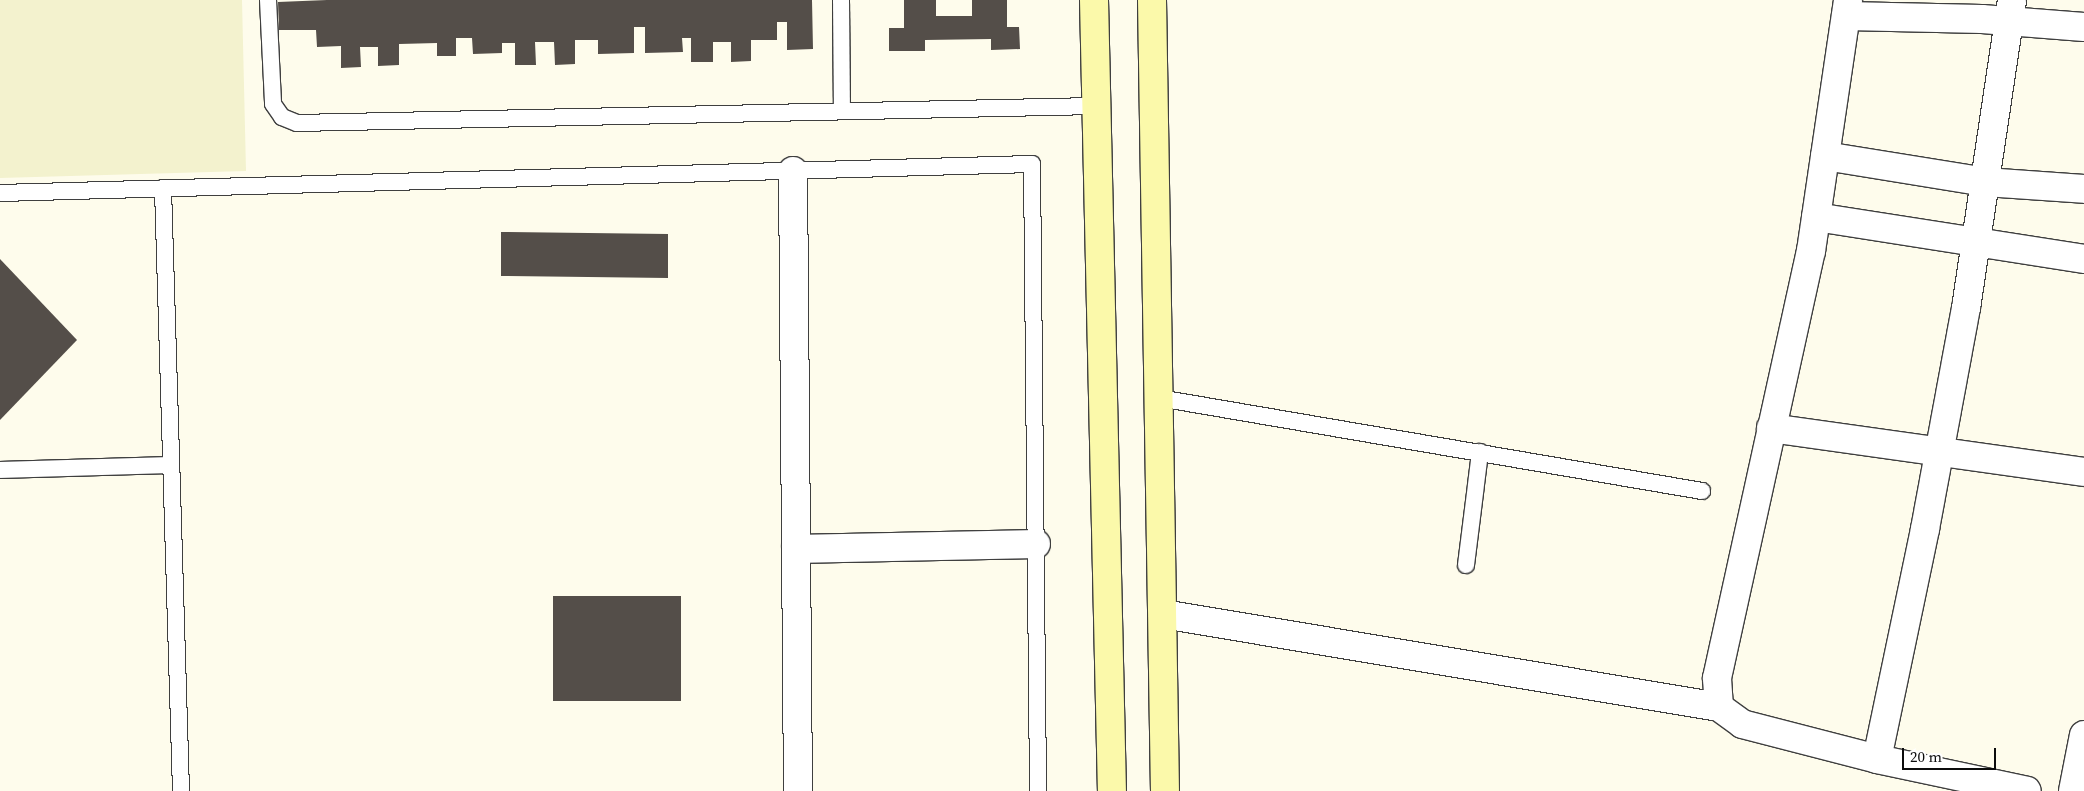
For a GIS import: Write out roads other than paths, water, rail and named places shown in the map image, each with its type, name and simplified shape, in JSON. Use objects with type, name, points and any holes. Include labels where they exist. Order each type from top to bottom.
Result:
[{"type":"street","points":[[1094,0],[1112,791]]},
{"type":"street","points":[[1152,0],[1166,791]]},
{"type":"street","points":[[1719,707],[1718,678],[1811,251],[1847,8],[2011,11],[2084,27]]},
{"type":"street","points":[[1877,759],[1940,451],[1986,182],[2011,11]]},
{"type":"street","points":[[1825,156],[1986,182],[2084,189]]},
{"type":"street","points":[[792,171],[798,791]]},
{"type":"street","points":[[1816,217],[2084,260]]},
{"type":"street","points":[[1771,428],[2084,472]]},
{"type":"street","points":[[796,549],[1036,544]]},
{"type":"street","points":[[1162,614],[1719,707],[1742,724],[1877,759],[2027,791]]},
{"type":"street","points":[[2073,791],[2084,735]]},
{"type":"lane","points":[[268,0],[272,104],[282,118],[297,123],[1096,106]]},
{"type":"lane","points":[[841,0],[842,111]]},
{"type":"lane","points":[[0,193],[1032,164],[1038,791]]},
{"type":"lane","points":[[162,188],[181,791]]},
{"type":"lane","points":[[1159,398],[1702,490]]},
{"type":"lane","points":[[1466,565],[1480,452]]},
{"type":"lane","points":[[0,470],[171,465]]}]
